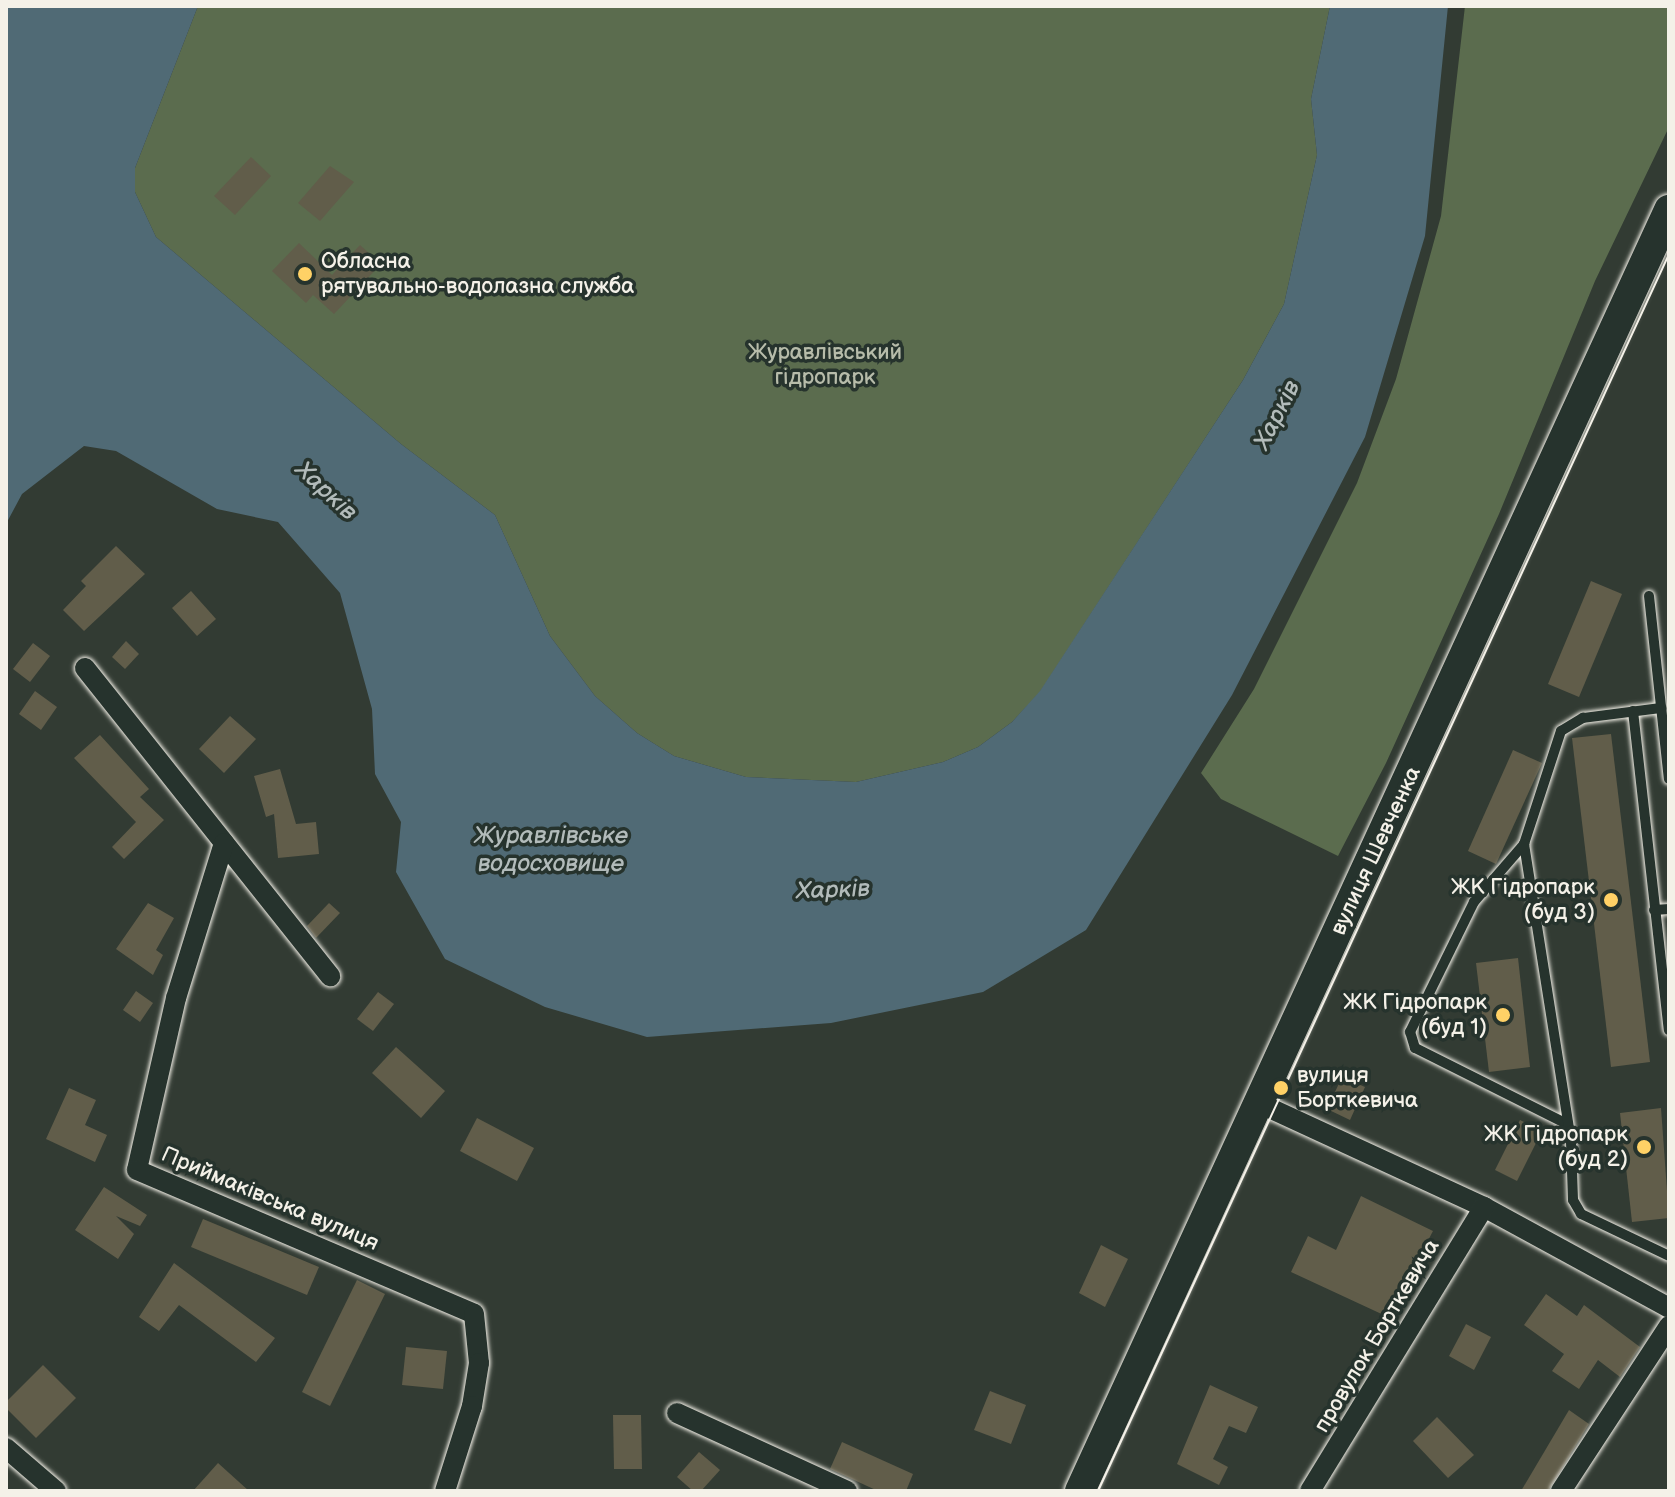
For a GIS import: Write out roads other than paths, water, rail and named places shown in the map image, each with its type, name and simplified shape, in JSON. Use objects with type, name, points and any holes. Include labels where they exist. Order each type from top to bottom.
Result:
[{"type":"main road","name":"вулиця Шевченка","points":[[1080,1491],[1658,256],[1669,210]]},
{"type":"street","points":[[85,668],[330,976]]},
{"type":"street","name":"Приймаківська вулиця","points":[[224,843],[176,998],[137,1170],[474,1314],[479,1363],[472,1406],[445,1491]]},
{"type":"street","points":[[1261,1104],[1484,1207],[1669,1308]]},
{"type":"street","name":"провулок Борткевича","points":[[1310,1491],[1484,1207]]},
{"type":"street","points":[[1561,1491],[1669,1326]]},
{"type":"street","points":[[677,1413],[840,1489]]},
{"type":"street","points":[[6,1448],[56,1491]]},
{"type":"lane","points":[[1649,596],[1669,779]]},
{"type":"lane","points":[[1565,1123],[1415,1048],[1410,1032],[1474,902],[1524,844],[1561,731],[1572,721],[1661,708]]},
{"type":"lane","points":[[1633,711],[1669,1030]]},
{"type":"lane","points":[[1524,844],[1565,1123],[1573,1200],[1581,1214],[1669,1256]]},
{"type":"lane","points":[[1654,910],[1669,909]]},
{"type":"water","name":"Журавлівське водосховище","points":[[6,6],[198,6],[135,168],[135,192],[156,237],[401,444],[495,515],[550,636],[595,696],[637,733],[674,756],[746,777],[856,782],[943,762],[978,747],[1012,722],[1040,691],[1243,380],[1284,304],[1317,155],[1311,99],[1330,6],[1448,6],[1425,236],[1365,437],[1232,695],[1086,930],[983,992],[831,1023],[647,1037],[545,1007],[445,959],[396,872],[401,822],[375,774],[372,709],[340,593],[278,522],[217,509],[116,451],[84,446],[22,494],[6,524]]},
{"type":"tram line","points":[[1098,1491],[1669,254]]},
{"type":"place","name":"Обласна рятувально-водолазна служба","points":[[305,274]]},
{"type":"place","name":"ЖК Гідропарк (буд 3)","points":[[1611,900]]},
{"type":"place","name":"ЖК Гідропарк (буд 1)","points":[[1503,1015]]},
{"type":"place","name":"вулиця Борткевича","points":[[1281,1088]]},
{"type":"place","name":"ЖК Гідропарк (буд 2)","points":[[1644,1147]]},
{"type":"park label","name":"Журавлівський гідропарк","points":[[825,364]]},
{"type":"water label","name":"Харків","points":[[1277,415]]},
{"type":"water label","name":"Харків","points":[[326,491]]},
{"type":"water label","name":"Харків","points":[[833,890]]}]
